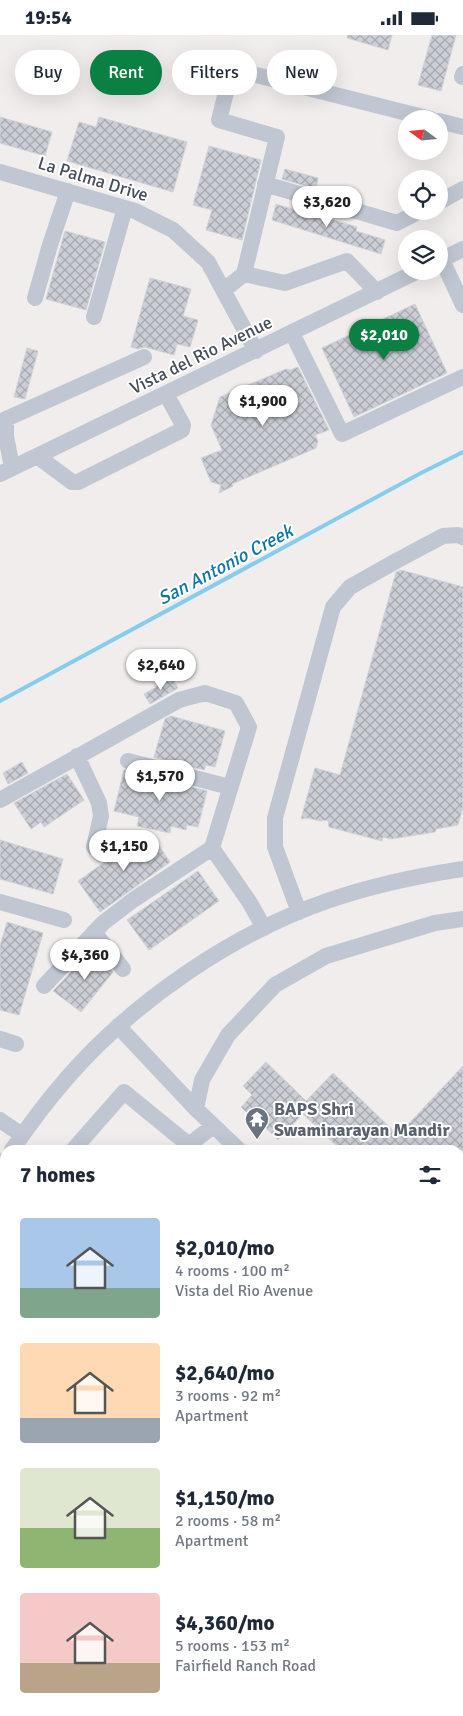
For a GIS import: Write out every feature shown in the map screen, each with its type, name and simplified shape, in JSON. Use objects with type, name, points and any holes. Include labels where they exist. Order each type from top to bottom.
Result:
[{"type":"street","points":[[224,290],[244,274],[277,137],[219,120],[232,69],[398,111]]},
{"type":"street","points":[[448,123],[463,127]]},
{"type":"street","name":"La Palma Drive","points":[[0,172],[135,211],[173,230],[208,263],[256,351]]},
{"type":"street","points":[[265,184],[398,223],[404,220]]},
{"type":"street","points":[[448,196],[463,189]]},
{"type":"street","points":[[35,298],[68,191]]},
{"type":"street","points":[[94,317],[125,208]]},
{"type":"street","points":[[448,256],[463,249]]},
{"type":"street","points":[[244,274],[285,283],[347,261],[377,292]]},
{"type":"street","points":[[448,276],[463,305]]},
{"type":"street","name":"Vista del Rio Avenue","points":[[6,471],[400,280]]},
{"type":"street","points":[[292,333],[342,434],[463,377]]},
{"type":"street","points":[[6,471],[6,419],[144,357]]},
{"type":"street","points":[[37,456],[72,482],[78,482],[182,430],[183,425],[166,394]]},
{"type":"street","points":[[299,912],[275,847],[276,818],[333,607],[350,587],[398,560],[443,536],[458,535],[463,537]]},
{"type":"street","points":[[0,800],[179,700],[205,693],[236,703],[248,727],[212,848],[133,900],[94,932],[44,986]]},
{"type":"street","points":[[77,756],[99,803],[101,816],[94,847]]},
{"type":"street","points":[[128,761],[230,787]]},
{"type":"street","points":[[212,848],[250,903],[264,928]]},
{"type":"street","points":[[14,1145],[68,1076],[118,1026],[167,987],[206,961],[264,928],[299,912],[361,890],[396,881],[463,869]]},
{"type":"street","points":[[0,902],[64,920]]},
{"type":"street","points":[[196,1109],[202,1079],[228,1035],[275,985],[326,956],[435,923],[463,919]]},
{"type":"street","points":[[94,932],[123,969]]},
{"type":"street","points":[[118,1026],[196,1109],[234,1145]]},
{"type":"street","points":[[0,1039],[16,1044]]},
{"type":"street","points":[[77,1145],[124,1092],[189,1145],[213,1126]]},
{"type":"street","points":[[0,1120],[22,1135]]},
{"type":"building","points":[[348,35],[392,35],[388,50],[347,38]]},
{"type":"building","points":[[432,35],[456,35],[441,91],[418,85]]},
{"type":"building","points":[[0,117],[52,132],[45,156],[0,143]]},
{"type":"building","points":[[99,117],[187,142],[173,192],[67,161],[79,122],[96,127]]},
{"type":"building","points":[[209,146],[261,160],[242,240],[206,230],[212,210],[193,205]]},
{"type":"building","points":[[285,169],[318,178],[316,189],[282,179]]},
{"type":"building","points":[[276,204],[308,214],[309,208],[331,214],[330,219],[357,227],[356,231],[385,240],[381,254],[272,220]]},
{"type":"building","points":[[65,231],[105,242],[86,310],[46,299]]},
{"type":"building","points":[[150,278],[191,289],[183,316],[198,320],[190,347],[177,344],[174,355],[145,347],[138,349],[131,347]]},
{"type":"building","points":[[415,304],[447,373],[354,417],[322,348]]},
{"type":"building","points":[[27,348],[38,351],[25,399],[14,397]]},
{"type":"building","points":[[298,367],[329,430],[315,435],[318,441],[316,448],[232,484],[233,486],[219,493],[221,485],[211,482],[201,458],[222,450],[211,425],[220,397],[286,369],[290,370]]},
{"type":"building","points":[[401,570],[463,587],[463,807],[458,825],[436,829],[435,832],[391,839],[383,837],[382,841],[329,827],[328,820],[301,819],[315,768],[340,775],[396,572]]},
{"type":"building","points":[[172,678],[178,688],[150,704],[144,694]]},
{"type":"building","points":[[171,716],[225,731],[215,767],[206,765],[204,770],[154,757],[165,719]]},
{"type":"building","points":[[22,762],[28,773],[8,784],[3,773]]},
{"type":"building","points":[[124,770],[207,791],[198,827],[187,825],[186,830],[171,826],[170,833],[137,826],[139,817],[114,811]]},
{"type":"building","points":[[67,774],[84,800],[44,827],[41,822],[31,829],[14,803]]},
{"type":"building","points":[[149,831],[170,862],[100,912],[78,881]]},
{"type":"building","points":[[0,840],[63,859],[53,894],[0,879]]},
{"type":"building","points":[[198,871],[219,901],[149,950],[127,920]]},
{"type":"building","points":[[7,922],[43,933],[19,1015],[0,1010],[0,946]]},
{"type":"building","points":[[94,948],[113,972],[81,1012],[53,991]]},
{"type":"building","points":[[266,1062],[306,1101],[333,1073],[398,1135],[463,1066],[463,1145],[336,1145],[303,1114],[278,1140],[241,1107],[252,1095],[243,1086]]},
{"type":"waterway","name":"San Antonio Creek","points":[[0,701],[463,452]]},
{"type":"place","name":"BAPS Shri Swaminarayan Mandir","points":[[257,1140]]}]
